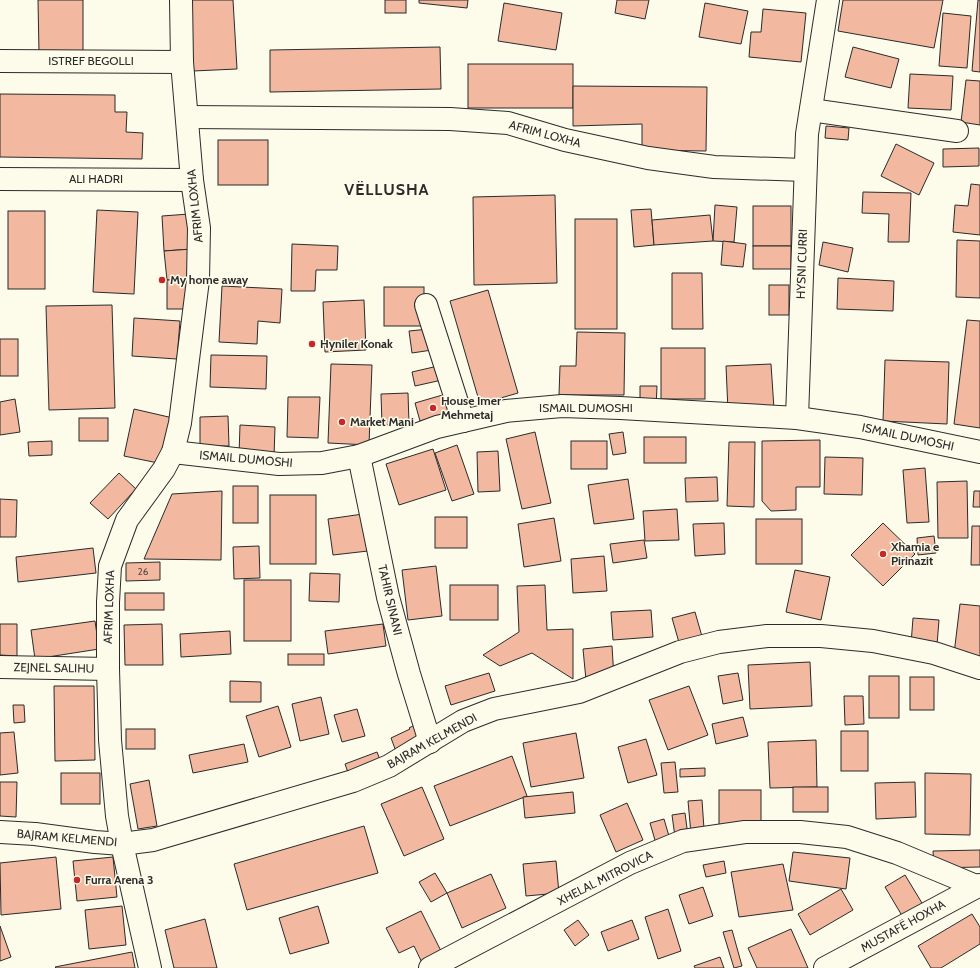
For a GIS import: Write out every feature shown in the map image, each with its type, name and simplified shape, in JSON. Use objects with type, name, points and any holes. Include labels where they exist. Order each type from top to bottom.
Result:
[{"type":"street","name":"AFRIM LOXHA","points":[[150,968],[122,844],[118,816],[110,740],[108,602],[110,566],[127,520],[164,469],[173,452],[180,423],[198,280],[199,228],[192,180],[182,62],[180,0]]},
{"type":"street","name":"HYSNI CURRI","points":[[797,418],[807,134],[828,0]]},
{"type":"street","name":"ISTREF BEGOLLI","points":[[0,62],[182,62]]},
{"type":"street","points":[[811,110],[957,131]]},
{"type":"street","name":"AFRIM LOXHA","points":[[187,117],[450,119],[508,123],[565,140],[648,158],[714,167],[805,170]]},
{"type":"street","name":"ALI HADRI","points":[[0,179],[192,180]]},
{"type":"street","points":[[426,305],[463,422]]},
{"type":"street","name":"ISMAIL DUMOSHI","points":[[173,452],[279,464],[322,463],[359,456],[438,427],[463,422],[506,410],[562,406],[797,418],[860,427],[980,452]]},
{"type":"street","name":"TAHIR SINANI","points":[[359,456],[388,597],[409,674],[430,742]]},
{"type":"street","name":"BAJRAM KELMENDI","points":[[0,832],[35,834],[94,842],[122,844],[154,840],[353,782],[389,766],[463,721],[494,709],[579,692],[680,652],[719,642],[767,636],[822,636],[858,639],[934,653],[980,668]]},
{"type":"street","name":"ZEJNEL SALIHU","points":[[0,667],[108,669]]},
{"type":"street","name":"XHELAL MITROVICA","points":[[430,968],[630,863],[683,841],[745,832],[800,832],[847,837],[897,853],[978,886]]},
{"type":"street","name":"MUSTAFË HOXHA","points":[[825,968],[978,886]]},
{"type":"building","points":[[38,0],[83,0],[83,53],[39,53]]},
{"type":"building","points":[[189,0],[233,0],[237,69],[193,71]]},
{"type":"building","points":[[385,0],[406,0],[406,13],[385,13]]},
{"type":"building","points":[[419,0],[468,0],[467,8],[419,3]]},
{"type":"building","points":[[617,0],[649,0],[645,19],[615,13]]},
{"type":"building","points":[[843,0],[943,0],[934,48],[838,31]]},
{"type":"building","points":[[978,0],[980,0],[980,72],[972,71]]},
{"type":"building","points":[[504,3],[562,13],[556,50],[498,41]]},
{"type":"building","points":[[705,3],[748,11],[741,44],[699,37]]},
{"type":"building","points":[[763,9],[806,13],[801,62],[749,57],[751,32],[761,32]]},
{"type":"building","points":[[943,13],[971,16],[967,68],[939,66]]},
{"type":"building","points":[[440,47],[441,89],[270,92],[270,50]]},
{"type":"building","points":[[853,47],[899,59],[891,88],[845,77]]},
{"type":"building","points":[[468,64],[573,64],[573,108],[468,108]]},
{"type":"building","points":[[910,74],[953,76],[951,110],[908,108]]},
{"type":"building","points":[[966,80],[980,81],[980,125],[961,122]]},
{"type":"building","points":[[573,86],[707,87],[706,151],[642,150],[642,124],[573,126]]},
{"type":"building","points":[[0,94],[115,95],[115,112],[127,112],[126,132],[143,133],[142,159],[0,157]]},
{"type":"building","points":[[826,126],[849,128],[848,140],[825,138]]},
{"type":"building","points":[[218,140],[268,140],[268,185],[218,185]]},
{"type":"building","points":[[896,144],[934,163],[919,195],[881,176]]},
{"type":"building","points":[[979,148],[979,166],[943,167],[943,149]]},
{"type":"building","points":[[971,184],[980,185],[980,235],[953,232],[955,205],[968,206]]},
{"type":"building","points":[[863,192],[911,193],[909,242],[888,242],[889,214],[862,213]]},
{"type":"building","points":[[555,195],[557,283],[474,285],[473,197]]},
{"type":"building","points":[[715,205],[737,207],[734,242],[713,241]]},
{"type":"building","points":[[753,206],[791,206],[791,246],[753,246]]},
{"type":"building","points":[[651,209],[654,245],[634,247],[631,210]]},
{"type":"building","points":[[97,210],[138,212],[134,294],[93,292]]},
{"type":"building","points":[[8,211],[45,211],[45,289],[8,289]]},
{"type":"building","points":[[189,214],[192,249],[164,251],[162,216]]},
{"type":"building","points":[[710,215],[713,241],[654,245],[652,220]]},
{"type":"building","points":[[575,219],[617,219],[617,329],[575,329]]},
{"type":"building","points":[[957,240],[980,241],[980,298],[956,297]]},
{"type":"building","points":[[723,241],[746,244],[743,267],[721,265]]},
{"type":"building","points":[[823,242],[853,248],[848,272],[819,265]]},
{"type":"building","points":[[292,244],[338,246],[337,270],[316,270],[315,291],[291,291]]},
{"type":"building","points":[[753,246],[791,246],[791,269],[753,269]]},
{"type":"building","points":[[192,249],[191,280],[167,280],[164,251]]},
{"type":"building","points":[[672,273],[702,273],[703,329],[672,329]]},
{"type":"building","points":[[838,278],[894,281],[893,311],[837,309]]},
{"type":"building","points":[[167,280],[191,280],[191,309],[167,309]]},
{"type":"building","points":[[769,285],[789,285],[789,315],[769,315]]},
{"type":"building","points":[[222,286],[282,289],[280,323],[258,321],[257,344],[219,342]]},
{"type":"building","points":[[384,287],[424,287],[424,326],[384,326]]},
{"type":"building","points":[[488,290],[518,393],[480,404],[450,301]]},
{"type":"building","points":[[364,300],[366,350],[325,352],[323,302]]},
{"type":"building","points":[[112,305],[115,408],[49,410],[46,306]]},
{"type":"building","points":[[134,318],[180,321],[177,359],[132,356]]},
{"type":"building","points":[[967,320],[980,321],[980,428],[954,424]]},
{"type":"building","points":[[429,329],[432,350],[412,353],[409,331]]},
{"type":"building","points":[[577,332],[625,333],[624,395],[559,395],[560,366],[576,366]]},
{"type":"building","points":[[0,339],[18,339],[18,376],[0,376]]},
{"type":"building","points":[[661,348],[705,348],[705,399],[661,399]]},
{"type":"building","points":[[211,355],[267,356],[266,389],[210,387]]},
{"type":"building","points":[[885,360],[949,362],[947,424],[883,421]]},
{"type":"building","points":[[331,364],[372,365],[369,445],[328,443]]},
{"type":"building","points":[[771,364],[774,409],[728,411],[726,366]]},
{"type":"building","points":[[438,366],[442,380],[415,386],[412,372]]},
{"type":"building","points":[[640,386],[657,386],[656,408],[640,408]]},
{"type":"building","points":[[408,393],[409,424],[382,425],[381,394]]},
{"type":"building","name":"House Imer Mehmetaj","points":[[446,394],[451,413],[420,421],[415,403]]},
{"type":"building","points":[[288,397],[320,397],[318,438],[287,437]]},
{"type":"building","points":[[15,399],[20,432],[0,435],[0,402]]},
{"type":"building","points":[[134,409],[173,418],[163,464],[124,456]]},
{"type":"building","points":[[228,416],[229,446],[200,446],[200,417]]},
{"type":"building","points":[[79,418],[108,418],[108,441],[79,441]]},
{"type":"building","points":[[240,425],[275,427],[274,457],[239,455]]},
{"type":"building","points":[[535,432],[551,503],[522,509],[506,439]]},
{"type":"building","points":[[623,432],[626,453],[613,455],[609,434]]},
{"type":"building","points":[[644,437],[686,437],[686,463],[644,463]]},
{"type":"building","points":[[820,440],[820,487],[796,487],[796,510],[771,511],[762,501],[762,441]]},
{"type":"building","points":[[52,441],[52,455],[29,456],[28,442]]},
{"type":"building","points":[[571,441],[607,441],[607,469],[571,469]]},
{"type":"building","points":[[729,442],[755,442],[754,507],[727,506]]},
{"type":"building","points":[[457,445],[474,494],[452,501],[435,453]]},
{"type":"building","points":[[433,449],[446,490],[399,505],[386,464]]},
{"type":"building","points":[[498,451],[500,491],[478,492],[477,452]]},
{"type":"building","points":[[825,457],[863,458],[862,495],[824,494]]},
{"type":"building","points":[[925,468],[929,522],[907,523],[903,470]]},
{"type":"building","points":[[119,473],[136,489],[108,519],[90,503]]},
{"type":"building","points":[[717,477],[718,501],[686,502],[685,478]]},
{"type":"building","points":[[628,479],[634,519],[594,524],[588,485]]},
{"type":"building","points":[[967,481],[968,538],[938,538],[937,482]]},
{"type":"building","points":[[233,486],[258,486],[258,523],[233,523]]},
{"type":"building","points":[[222,491],[221,560],[144,559],[172,494]]},
{"type":"building","points":[[974,491],[980,491],[980,507],[973,507]]},
{"type":"building","points":[[270,495],[316,495],[316,564],[270,564]]},
{"type":"building","points":[[0,499],[17,500],[16,537],[0,537]]},
{"type":"building","points":[[677,509],[679,540],[645,541],[643,511]]},
{"type":"building","points":[[363,514],[368,551],[333,555],[328,519]]},
{"type":"building","points":[[435,517],[467,517],[467,548],[435,548]]},
{"type":"building","points":[[554,518],[561,561],[524,567],[518,524]]},
{"type":"building","points":[[756,519],[802,519],[802,564],[756,564]]},
{"type":"building","points":[[724,523],[725,554],[695,556],[693,524]]},
{"type":"building","name":"Xhamia e Pirinazit","points":[[883,523],[915,554],[883,586],[851,555]]},
{"type":"building","points":[[972,526],[980,526],[980,565],[971,565]]},
{"type":"building","points":[[934,536],[936,553],[918,555],[917,538]]},
{"type":"building","points":[[644,540],[647,558],[613,563],[610,544]]},
{"type":"building","points":[[259,546],[260,578],[234,579],[233,547]]},
{"type":"building","points":[[93,548],[96,573],[18,582],[16,557]]},
{"type":"building","points":[[604,556],[607,591],[573,593],[571,559]]},
{"type":"building","points":[[160,562],[160,580],[126,581],[126,563]]},
{"type":"building","points":[[436,566],[442,616],[408,620],[402,570]]},
{"type":"building","points":[[795,570],[830,577],[821,620],[786,612]]},
{"type":"building","points":[[310,573],[340,574],[339,602],[309,601]]},
{"type":"building","points":[[244,580],[291,580],[291,641],[244,641]]},
{"type":"building","points":[[450,585],[498,585],[498,620],[450,620]]},
{"type":"building","points":[[545,585],[547,630],[573,629],[573,679],[532,653],[500,666],[483,655],[519,632],[517,586]]},
{"type":"building","points":[[125,593],[164,593],[164,610],[125,610]]},
{"type":"building","points":[[960,604],[980,606],[980,657],[954,654]]},
{"type":"building","points":[[651,610],[653,637],[613,640],[611,612]]},
{"type":"building","points":[[695,612],[703,640],[680,646],[672,618]]},
{"type":"building","points":[[913,618],[939,620],[937,645],[911,644]]},
{"type":"building","points":[[95,621],[99,649],[35,659],[31,630]]},
{"type":"building","points":[[0,624],[17,624],[17,656],[0,655]]},
{"type":"building","points":[[162,624],[163,665],[125,665],[124,625]]},
{"type":"building","points":[[383,624],[386,646],[328,654],[325,631]]},
{"type":"building","points":[[230,631],[231,654],[181,657],[180,634]]},
{"type":"building","points":[[612,646],[614,678],[586,680],[583,649]]},
{"type":"building","points":[[288,654],[324,654],[324,665],[288,665]]},
{"type":"building","points":[[810,662],[812,706],[750,709],[748,665]]},
{"type":"building","points":[[489,673],[495,691],[451,705],[445,686]]},
{"type":"building","points":[[738,673],[743,700],[723,704],[718,676]]},
{"type":"building","points":[[869,676],[899,676],[899,718],[869,718]]},
{"type":"building","points":[[910,677],[934,677],[934,710],[910,710]]},
{"type":"building","points":[[230,681],[261,682],[261,702],[230,702]]},
{"type":"building","points":[[54,686],[94,686],[95,760],[55,761]]},
{"type":"building","points":[[689,686],[708,735],[668,750],[649,700]]},
{"type":"building","points":[[844,696],[863,696],[864,724],[845,725]]},
{"type":"building","points":[[321,697],[329,734],[300,741],[292,704]]},
{"type":"building","points":[[13,705],[24,705],[25,722],[14,723]]},
{"type":"building","points":[[278,706],[291,747],[259,757],[246,716]]},
{"type":"building","points":[[357,709],[365,736],[342,742],[334,715]]},
{"type":"building","points":[[743,717],[748,736],[716,744],[712,724]]},
{"type":"building","points":[[419,723],[426,741],[397,754],[391,738]]},
{"type":"building","points":[[126,729],[155,729],[155,749],[126,749]]},
{"type":"building","points":[[841,731],[868,731],[868,771],[841,771]]},
{"type":"building","points":[[14,732],[18,773],[0,775],[0,733]]},
{"type":"building","points":[[576,733],[584,778],[531,787],[523,743]]},
{"type":"building","points":[[646,739],[657,775],[628,783],[618,747]]},
{"type":"building","points":[[816,740],[817,787],[770,788],[768,742]]},
{"type":"building","points":[[244,744],[248,762],[193,773],[189,755]]},
{"type":"building","points":[[377,752],[382,765],[350,778],[345,764]]},
{"type":"building","points":[[512,756],[527,796],[450,826],[434,786]]},
{"type":"building","points":[[675,762],[678,792],[664,793],[661,763]]},
{"type":"building","points":[[705,768],[705,776],[680,777],[680,769]]},
{"type":"building","points":[[61,773],[100,773],[100,804],[61,804]]},
{"type":"building","points":[[925,773],[971,774],[970,835],[925,834]]},
{"type":"building","points":[[149,780],[157,826],[138,829],[130,784]]},
{"type":"building","points":[[0,782],[17,782],[16,817],[0,816]]},
{"type":"building","points":[[915,782],[916,817],[876,819],[875,783]]},
{"type":"building","points":[[422,787],[444,839],[404,856],[381,804]]},
{"type":"building","points":[[793,787],[828,787],[828,812],[793,812]]},
{"type":"building","points":[[719,790],[761,790],[761,825],[719,825]]},
{"type":"building","points":[[573,792],[575,813],[525,818],[523,797]]},
{"type":"building","points":[[702,800],[704,829],[691,834],[688,801]]},
{"type":"building","points":[[627,803],[643,840],[616,852],[600,815]]},
{"type":"building","points":[[685,813],[688,836],[675,837],[672,815]]},
{"type":"building","points":[[664,819],[671,843],[657,847],[650,823]]},
{"type":"building","points":[[364,826],[378,873],[247,910],[234,864]]},
{"type":"building","points":[[980,850],[980,867],[934,868],[933,851]]},
{"type":"building","points":[[793,852],[850,858],[846,889],[789,881]]},
{"type":"building","points":[[56,857],[61,909],[1,915],[0,863]]},
{"type":"building","points":[[113,857],[117,897],[77,901],[73,861]]},
{"type":"building","points":[[556,861],[559,893],[526,896],[523,864]]},
{"type":"building","points":[[724,861],[726,873],[706,877],[703,865]]},
{"type":"building","points":[[783,864],[793,910],[739,917],[731,872]]},
{"type":"building","points":[[435,873],[447,893],[431,902],[419,882]]},
{"type":"building","points":[[491,874],[506,908],[462,928],[447,893]]},
{"type":"building","points":[[905,875],[925,908],[904,919],[885,887]]},
{"type":"building","points":[[703,887],[713,916],[689,924],[679,895]]},
{"type":"building","points":[[841,889],[853,910],[810,935],[798,914]]},
{"type":"building","points":[[122,906],[126,945],[89,949],[85,910]]},
{"type":"building","points":[[318,906],[329,943],[290,954],[279,918]]},
{"type":"building","points":[[668,909],[681,951],[658,959],[645,917]]},
{"type":"building","points":[[421,911],[444,957],[424,967],[414,946],[399,953],[386,928]]},
{"type":"building","points":[[972,914],[980,927],[980,944],[941,968],[931,968],[918,946]]},
{"type":"building","points":[[205,919],[217,968],[174,968],[165,930]]},
{"type":"building","points":[[578,920],[589,935],[575,946],[564,930]]},
{"type":"building","points":[[632,920],[639,939],[608,951],[601,932]]},
{"type":"building","points":[[0,926],[11,957],[0,961]]},
{"type":"building","points":[[791,929],[808,968],[757,968],[748,948]]},
{"type":"building","points":[[732,930],[742,966],[734,968],[723,932]]},
{"type":"building","points":[[132,952],[135,968],[55,967]]},
{"type":"building","points":[[720,957],[724,968],[695,968],[694,966]]},
{"type":"place","name":"My home away","points":[[162,280]]},
{"type":"place","name":"Hyniler Konak","points":[[312,344]]},
{"type":"place","name":"House Imer Mehmetaj","points":[[433,408]]},
{"type":"place","name":"Market Mani","points":[[342,422]]},
{"type":"place","name":"Xhamia e Pirinazit","points":[[883,554]]},
{"type":"place","name":"Furra Arena 3","points":[[77,880]]},
{"type":"district","name":"VËLLUSHA","points":[[387,189]]}]
